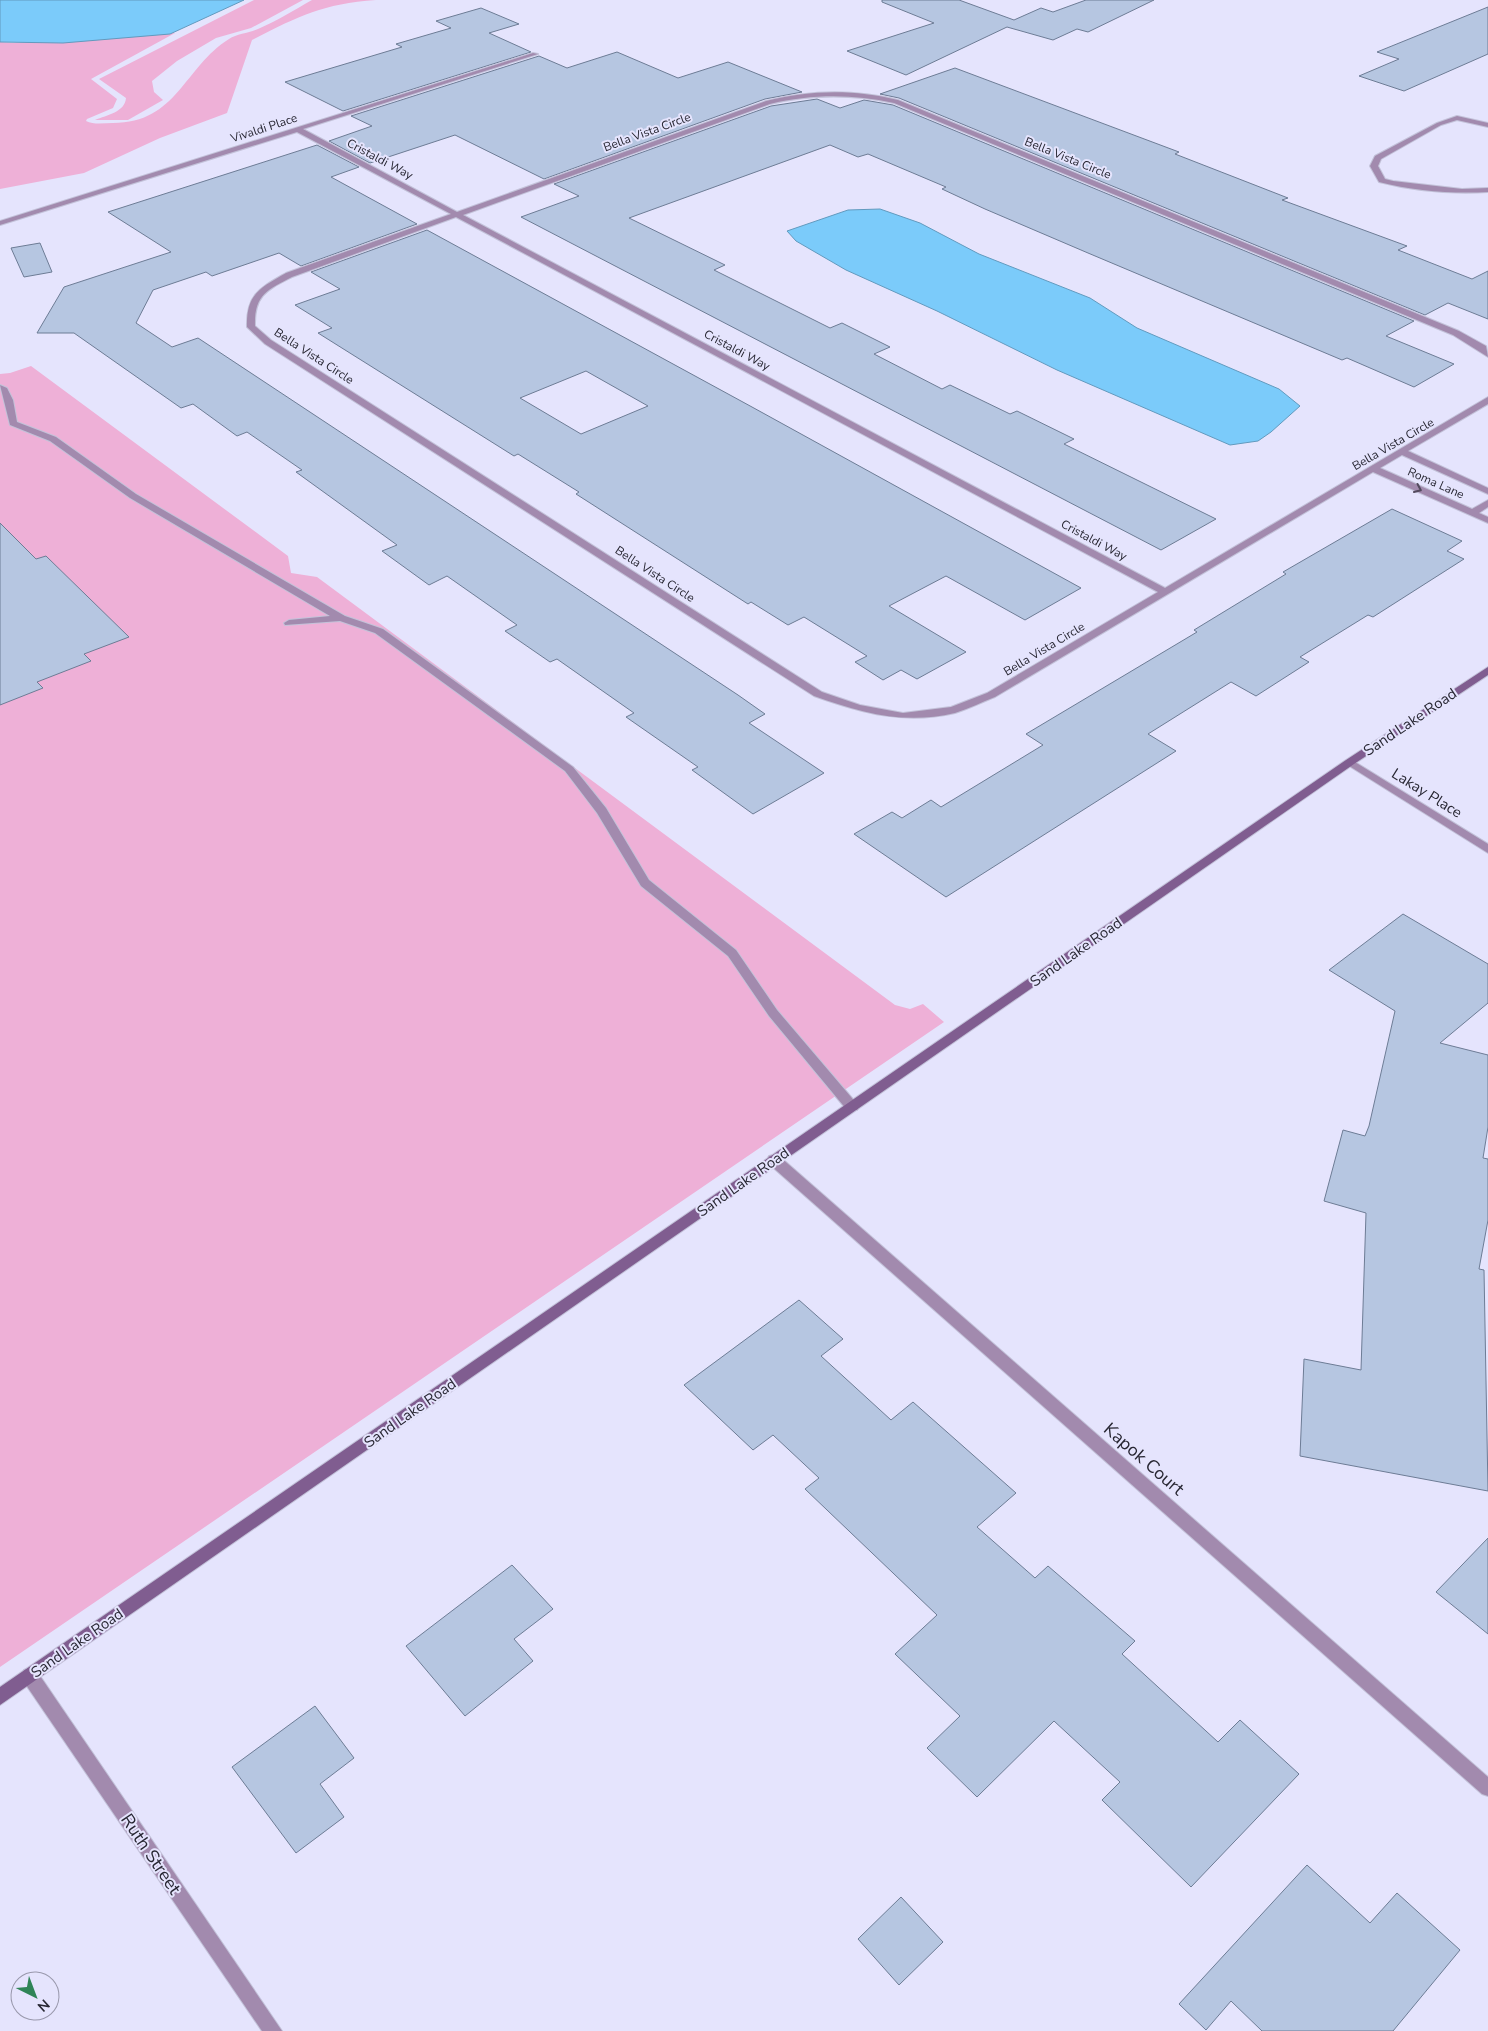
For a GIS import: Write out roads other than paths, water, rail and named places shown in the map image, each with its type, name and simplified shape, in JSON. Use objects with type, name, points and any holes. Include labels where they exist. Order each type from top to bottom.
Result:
[{"type":"street","name":"Vivaldi Place","points":[[0,223],[535,54]]},
{"type":"street","name":"Bella Vista Circle","points":[[1488,354],[1483,348],[1447,329],[896,101],[868,94],[833,91],[809,93],[768,102],[289,276],[262,291],[250,309],[251,327],[268,342],[818,694],[858,708],[903,716],[953,710],[990,695],[1488,400]]},
{"type":"street","points":[[1488,125],[1475,120],[1458,118],[1439,124],[1378,158],[1374,166],[1382,180],[1393,183],[1462,190],[1488,190]]},
{"type":"street","name":"Cristaldi Way","points":[[297,129],[1165,592]]},
{"type":"street","points":[[0,388],[4,390],[9,400],[13,423],[53,439],[133,496],[341,618],[379,631],[569,769],[602,811],[645,883],[732,954],[773,1013],[852,1106]]},
{"type":"street","name":"Roma Lane","points":[[1403,452],[1488,491]]},
{"type":"street","name":"Roma Lane","points":[[1374,469],[1488,520]]},
{"type":"street","points":[[1472,513],[1488,503]]},
{"type":"street","points":[[289,623],[341,618]]},
{"type":"street","name":"Sand Lake Road","points":[[0,1697],[1350,762],[1488,670]]},
{"type":"street","name":"Lakay Place","points":[[1350,762],[1488,849]]},
{"type":"street","name":"Kapok Court","points":[[774,1160],[1488,1788]]},
{"type":"street","name":"Ruth Street","points":[[30,1676],[273,2031]]},
{"type":"water","points":[[0,0],[244,0],[170,34],[63,43],[0,42]]},
{"type":"water","points":[[880,209],[920,223],[979,254],[1090,298],[1137,328],[1279,389],[1300,406],[1258,441],[1230,445],[1057,370],[937,311],[846,270],[796,241],[787,231],[848,210]]}]
